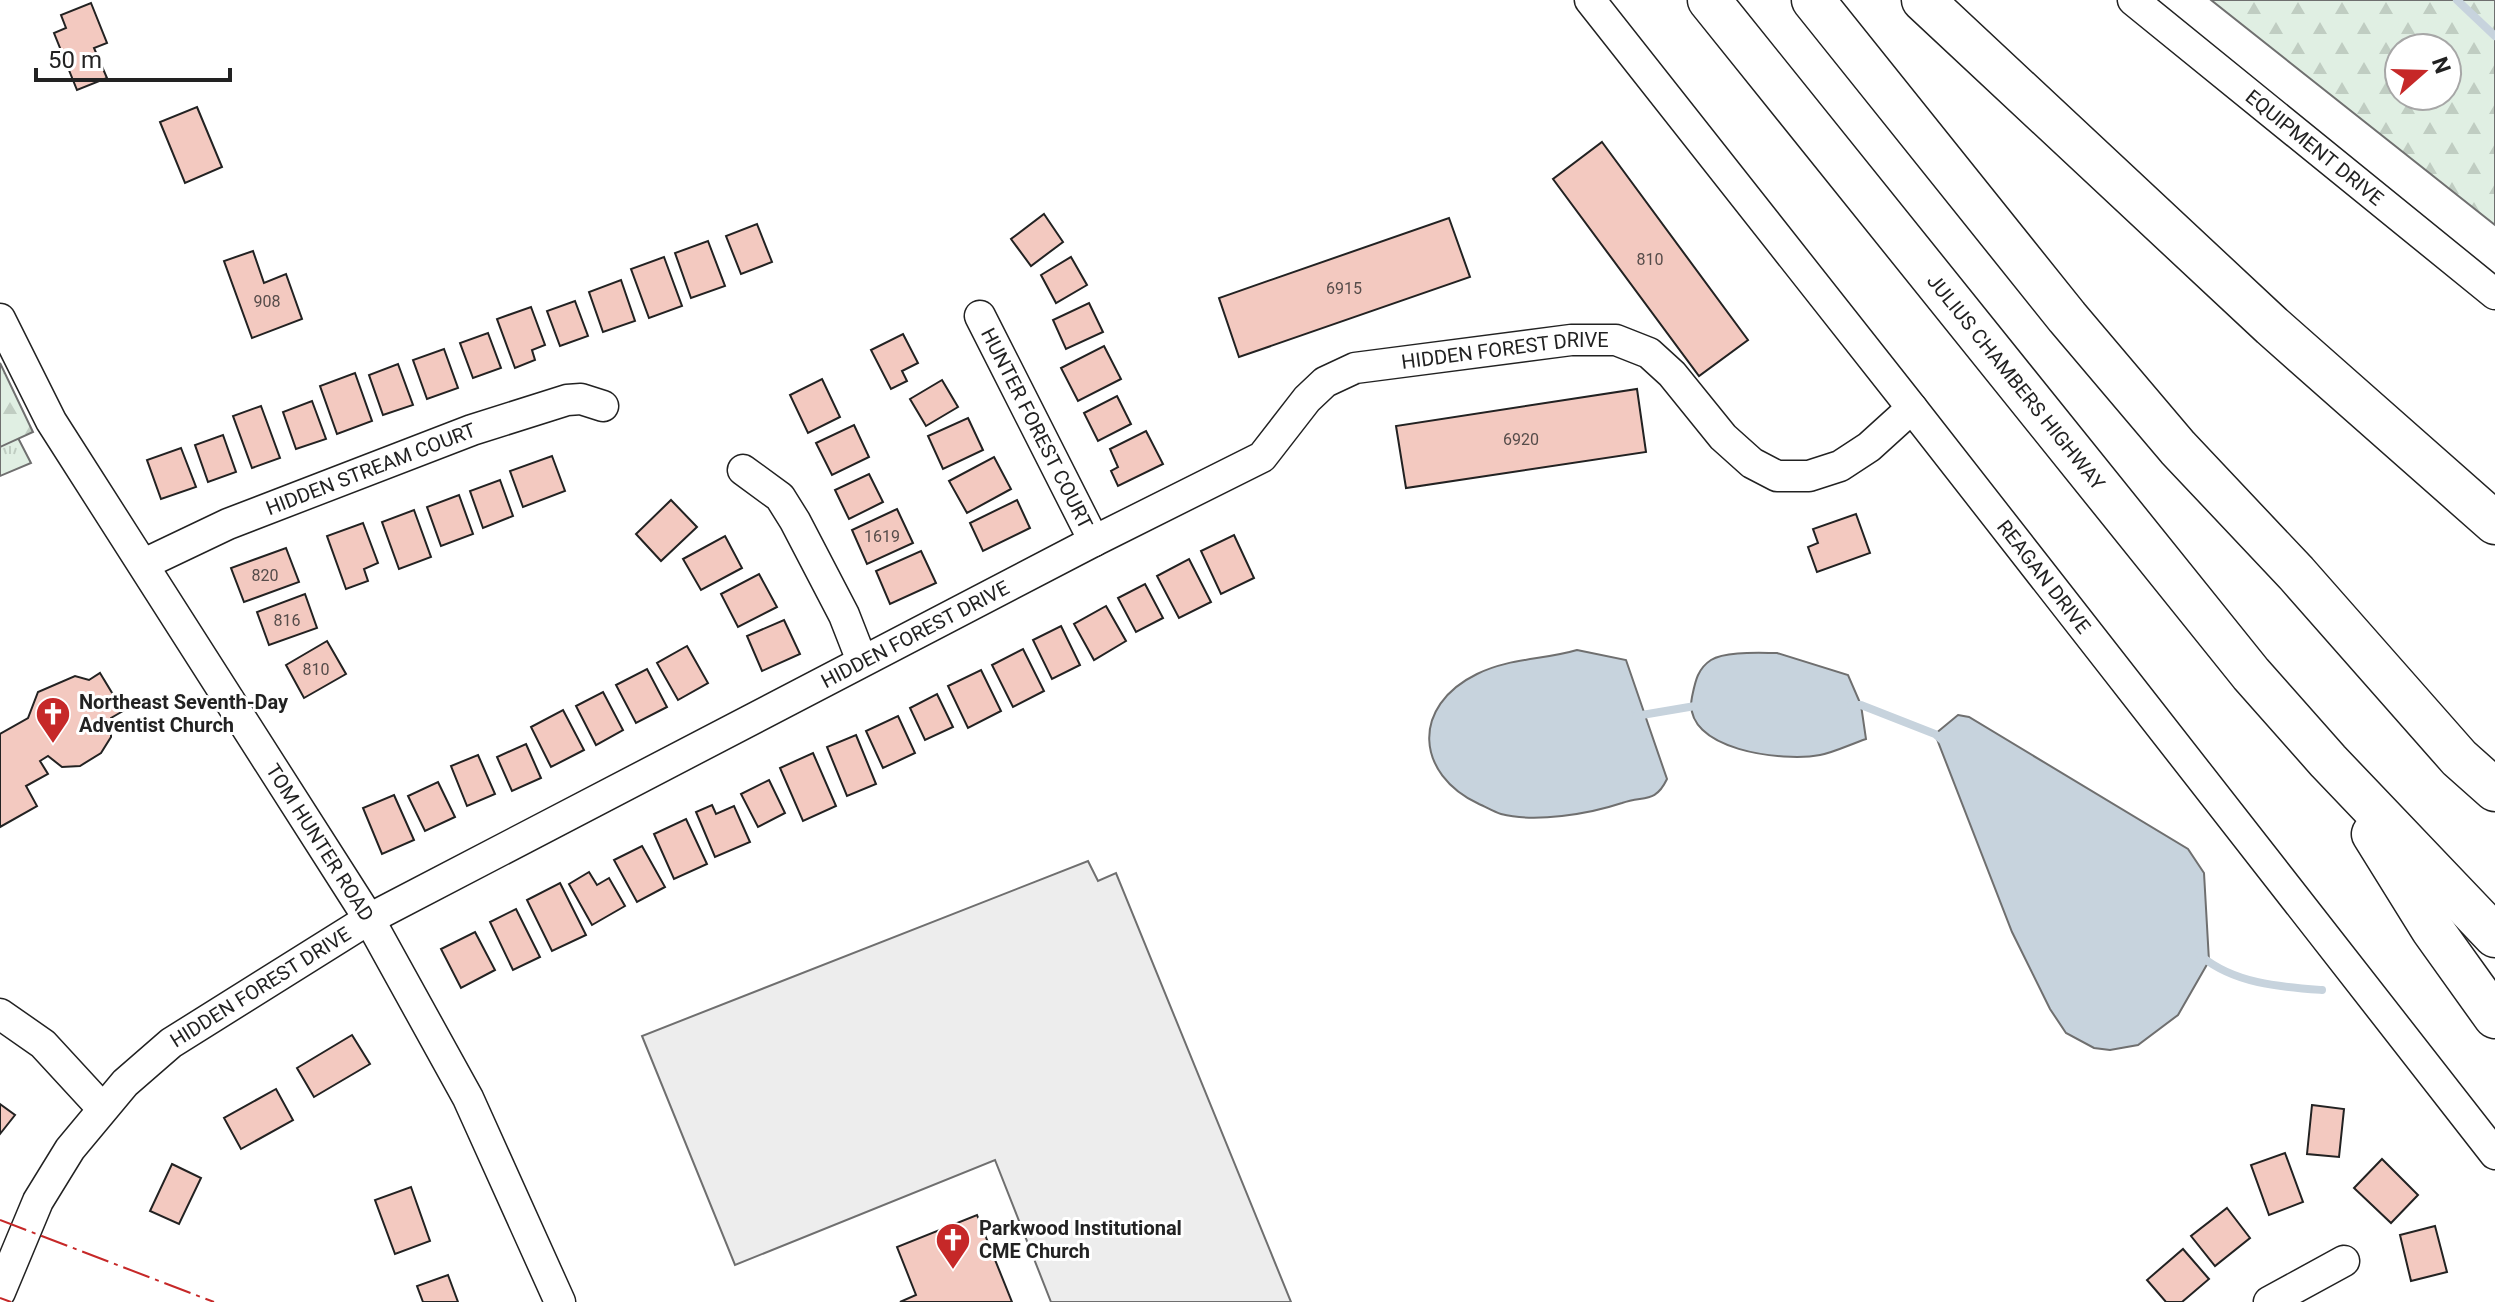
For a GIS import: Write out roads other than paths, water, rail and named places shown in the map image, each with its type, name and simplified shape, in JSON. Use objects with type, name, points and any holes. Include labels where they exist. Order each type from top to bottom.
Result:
[{"type":"highway","name":"JULIUS CHAMBERS HIGHWAY","points":[[1709,0],[2251,674],[2328,761]]},
{"type":"highway","points":[[1813,0],[2067,317],[2178,448],[2296,573],[2459,758],[2495,790]]},
{"type":"highway","points":[[1923,0],[2272,326],[2495,523]]},
{"type":"highway","points":[[2328,761],[2495,936]]},
{"type":"highway","points":[[2328,761],[2432,929],[2495,1017]]},
{"type":"street","name":"REAGAN DRIVE","points":[[1590,0],[2495,1154]]},
{"type":"street","name":"EQUIPMENT DRIVE","points":[[2133,0],[2495,294]]},
{"type":"street","name":"HUNTER FOREST COURT","points":[[980,316],[1094,541]]},
{"type":"street","name":"TOM HUNTER ROAD","points":[[0,319],[51,421],[369,919],[468,1098],[560,1302]]},
{"type":"street","name":"HIDDEN FOREST DRIVE","points":[[0,1292],[38,1201],[70,1149],[125,1083],[171,1043],[369,919],[862,661],[1262,457],[1307,399],[1325,382],[1355,368],[1571,340],[1616,340],[1649,353],[1672,374],[1723,437],[1752,463],[1777,476],[1809,476],[1840,466],[1869,447],[1912,408]]},
{"type":"street","name":"HIDDEN STREAM COURT","points":[[144,564],[228,524],[472,430],[567,400],[581,399],[603,406]]},
{"type":"street","points":[[743,470],[780,497],[795,521],[844,615],[862,661]]},
{"type":"street","points":[[0,1014],[43,1044],[102,1108]]},
{"type":"street","points":[[2269,1302],[2344,1261]]},
{"type":"waterway","points":[[2457,0],[2495,36]]},
{"type":"waterway","points":[[1636,716],[1701,705]]},
{"type":"waterway","points":[[1851,705],[1861,705],[1935,734],[1942,740]]},
{"type":"waterway","points":[[2201,956],[2228,973],[2243,978],[2322,990]]},
{"type":"place","name":"Northeast Seventh-Day Adventist Church","points":[[53,745]]},
{"type":"place","name":"Parkwood Institutional CME Church","points":[[953,1271]]}]
